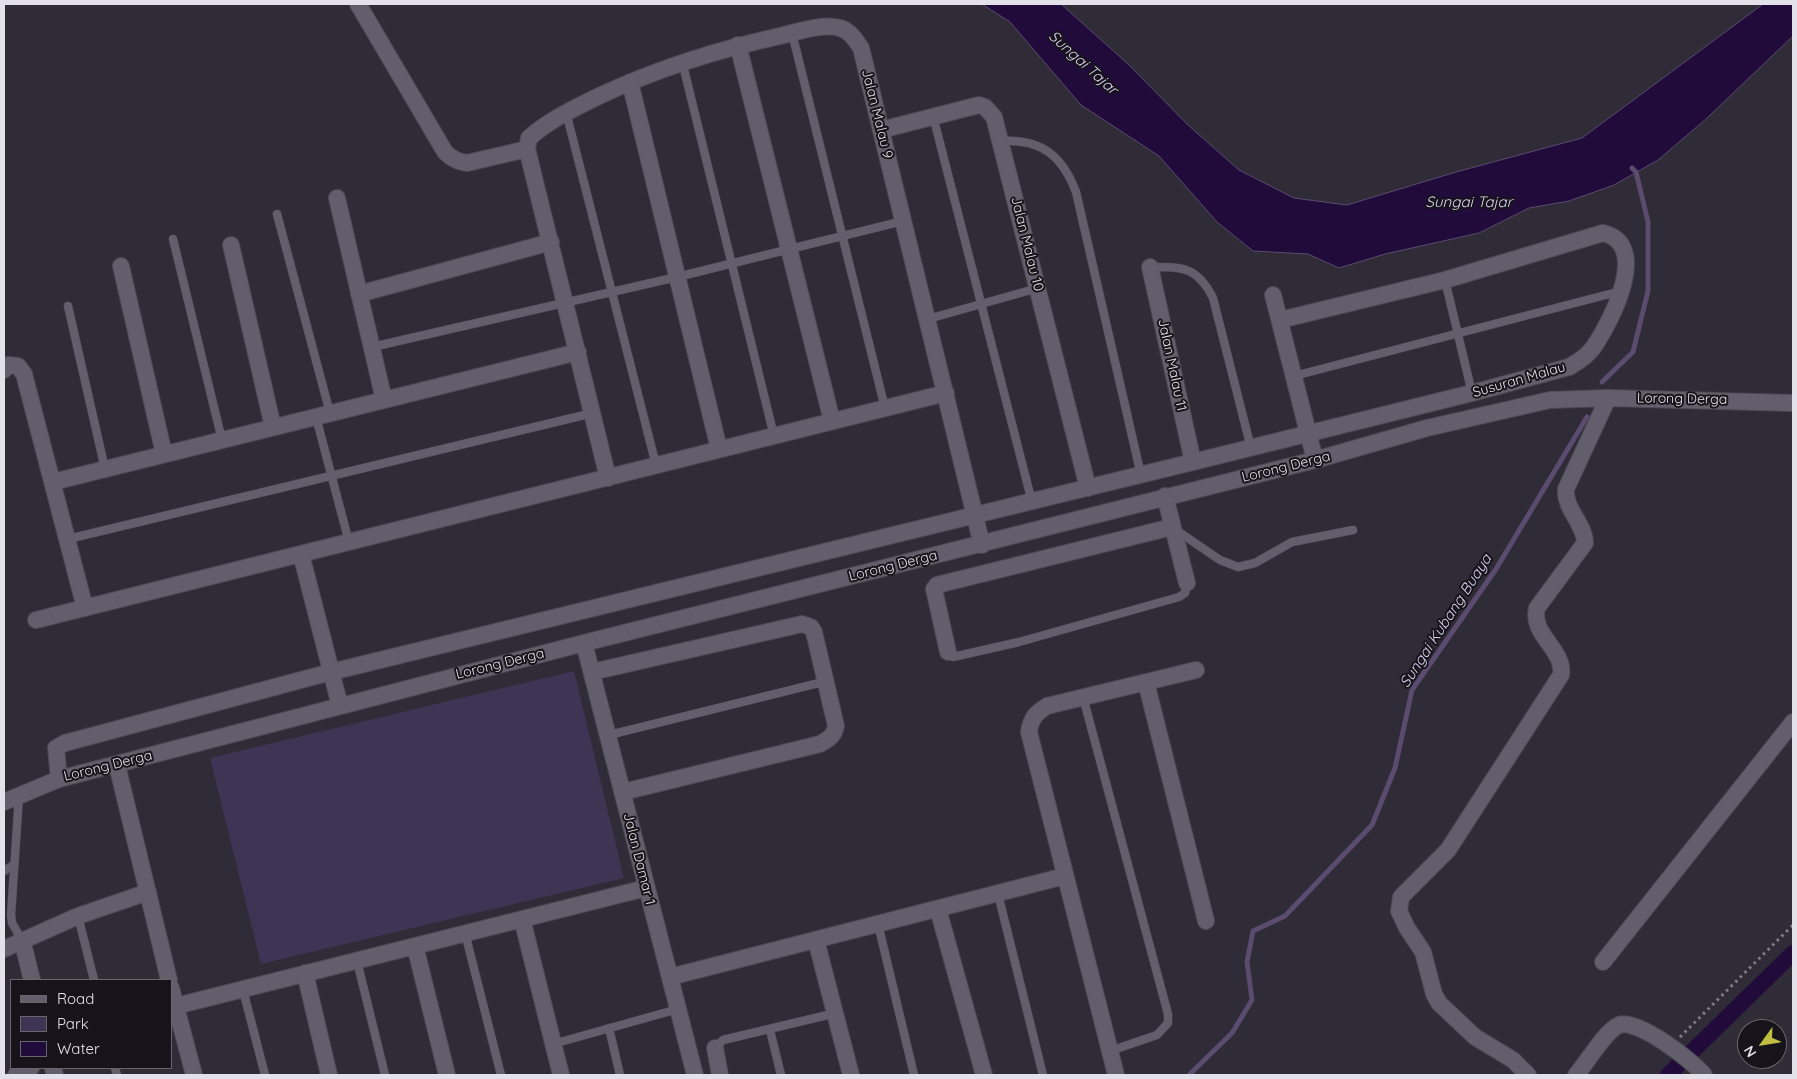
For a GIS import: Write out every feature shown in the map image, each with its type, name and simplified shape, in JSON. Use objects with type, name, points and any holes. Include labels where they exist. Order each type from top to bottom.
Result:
[{"type":"street","points":[[358,4],[445,152],[459,162],[468,163],[527,149],[608,478]]},
{"type":"street","name":"Jalan Malau 9","points":[[527,149],[529,138],[566,112],[630,82],[682,61],[738,45],[827,26],[838,27],[855,38],[861,48],[982,545]]},
{"type":"street","points":[[738,45],[832,421]]},
{"type":"street","points":[[630,82],[720,450]]},
{"type":"street","name":"Jalan Malau 10","points":[[881,130],[979,105],[985,107],[994,117],[1088,488]]},
{"type":"street","points":[[337,198],[384,400]]},
{"type":"street","name":"Susuran Malau","points":[[59,779],[56,748],[65,743],[331,672],[1472,394],[1569,367],[1579,361],[1597,343],[1622,291],[1626,258],[1620,241],[1612,235],[1603,233],[1445,280]]},
{"type":"street","points":[[359,294],[551,242]]},
{"type":"street","points":[[231,245],[273,427]]},
{"type":"street","points":[[121,266],[164,454]]},
{"type":"street","name":"Jalan Malau 11","points":[[1150,267],[1193,462]]},
{"type":"street","points":[[1280,320],[1445,280]]},
{"type":"street","points":[[1273,295],[1315,460]]},
{"type":"street","points":[[53,482],[578,352]]},
{"type":"street","points":[[4,370],[8,365],[18,366],[24,374],[85,608]]},
{"type":"street","points":[[36,620],[946,393]]},
{"type":"street","points":[[1528,1075],[1514,1060],[1475,1037],[1440,1003],[1434,994],[1423,952],[1400,917],[1400,903],[1406,890],[1448,850],[1561,675],[1561,666],[1541,632],[1536,614],[1537,608],[1585,543],[1585,533],[1567,500],[1566,489],[1608,398]]},
{"type":"street","name":"Lorong Derga","points":[[4,802],[19,794],[59,779],[584,643],[982,545],[1165,496],[1315,460],[1427,428],[1514,407],[1550,400],[1608,398],[1793,403]]},
{"type":"street","points":[[1165,496],[1187,584]]},
{"type":"street","points":[[948,652],[934,589],[937,585],[1172,527]]},
{"type":"street","points":[[301,554],[340,706]]},
{"type":"street","points":[[592,672],[802,624],[811,627],[814,632],[827,681],[836,726],[835,734],[829,740],[820,744],[622,792]]},
{"type":"street","name":"Jalan Damar 1","points":[[584,643],[695,1075]]},
{"type":"street","points":[[1116,1075],[1029,732],[1031,721],[1037,712],[1047,706],[1196,670]]},
{"type":"street","points":[[1146,682],[1206,921]]},
{"type":"street","points":[[1603,962],[1793,724]]},
{"type":"street","points":[[116,765],[169,979]]},
{"type":"street","points":[[670,976],[1065,876]]},
{"type":"street","points":[[176,1006],[646,888]]},
{"type":"street","points":[[4,948],[78,916],[148,892]]},
{"type":"street","points":[[938,909],[984,1075]]},
{"type":"street","points":[[522,919],[561,1075]]},
{"type":"street","points":[[22,940],[32,979]]},
{"type":"street","points":[[816,940],[851,1075]]},
{"type":"street","points":[[415,946],[447,1075]]},
{"type":"street","points":[[305,973],[330,1075]]},
{"type":"street","points":[[172,992],[194,1075]]},
{"type":"street","points":[[1576,1075],[1611,1031],[1619,1025],[1626,1024],[1635,1026],[1673,1048],[1703,1073]]},
{"type":"street","points":[[715,1048],[720,1075]]},
{"type":"street","points":[[16,1075],[29,1069]]},
{"type":"lane","points":[[792,33],[885,408]]},
{"type":"lane","points":[[682,61],[774,436]]},
{"type":"lane","points":[[566,112],[656,465]]},
{"type":"lane","points":[[933,116],[1032,502]]},
{"type":"lane","points":[[1001,142],[1021,140],[1040,146],[1064,166],[1071,178],[1141,475]]},
{"type":"lane","points":[[277,214],[323,415],[331,475],[349,542]]},
{"type":"lane","points":[[372,347],[677,277],[904,221]]},
{"type":"lane","points":[[173,239],[222,440]]},
{"type":"lane","points":[[1150,267],[1186,269],[1195,273],[1208,287],[1213,298],[1251,448]]},
{"type":"lane","points":[[1445,280],[1472,394]]},
{"type":"lane","points":[[928,319],[1038,288]]},
{"type":"lane","points":[[1294,376],[1622,291]]},
{"type":"lane","points":[[68,306],[105,469]]},
{"type":"lane","points":[[68,539],[592,413]]},
{"type":"lane","points":[[1172,527],[1220,560],[1238,568],[1250,566],[1292,542],[1353,530]]},
{"type":"lane","points":[[948,652],[952,657],[1019,642],[1170,600],[1185,593],[1187,584]]},
{"type":"lane","points":[[609,735],[827,681]]},
{"type":"lane","points":[[1083,696],[1168,1014],[1168,1023],[1157,1035],[1110,1051]]},
{"type":"lane","points":[[19,794],[11,915],[12,924],[22,940]]},
{"type":"lane","points":[[4,871],[13,865]]},
{"type":"lane","points":[[998,894],[1043,1075]]},
{"type":"lane","points":[[78,916],[94,979]]},
{"type":"lane","points":[[878,924],[914,1075]]},
{"type":"lane","points":[[466,933],[500,1075]]},
{"type":"lane","points":[[357,960],[385,1075]]},
{"type":"lane","points":[[243,990],[265,1075]]},
{"type":"lane","points":[[553,1044],[678,1009]]},
{"type":"lane","points":[[715,1048],[723,1040],[836,1013]]},
{"type":"lane","points":[[609,1028],[620,1075]]},
{"type":"lane","points":[[770,1030],[781,1075]]},
{"type":"path","points":[[1673,1048],[1793,925]]},
{"type":"green space","points":[[574,671],[624,878],[261,964],[210,758]]},
{"type":"water","name":"Sungai Tajar","points":[[982,4],[1061,4],[1128,64],[1188,125],[1239,170],[1294,198],[1347,205],[1456,172],[1582,138],[1763,4],[1793,4],[1793,36],[1706,119],[1658,160],[1614,185],[1569,201],[1529,208],[1479,233],[1385,254],[1339,268],[1308,254],[1253,251],[1217,222],[1159,156],[1081,105],[1010,22]]},
{"type":"waterway","name":"Sungai Kubang Buaya","points":[[1602,382],[1633,352],[1648,291],[1648,222],[1636,172],[1632,168]]},
{"type":"waterway","name":"Sungai Kubang Buaya","points":[[1189,1075],[1232,1033],[1252,1000],[1247,962],[1253,931],[1285,916],[1372,825],[1395,768],[1412,690],[1496,569],[1587,417]]},
{"type":"waterway","points":[[1668,1075],[1793,953]]}]
